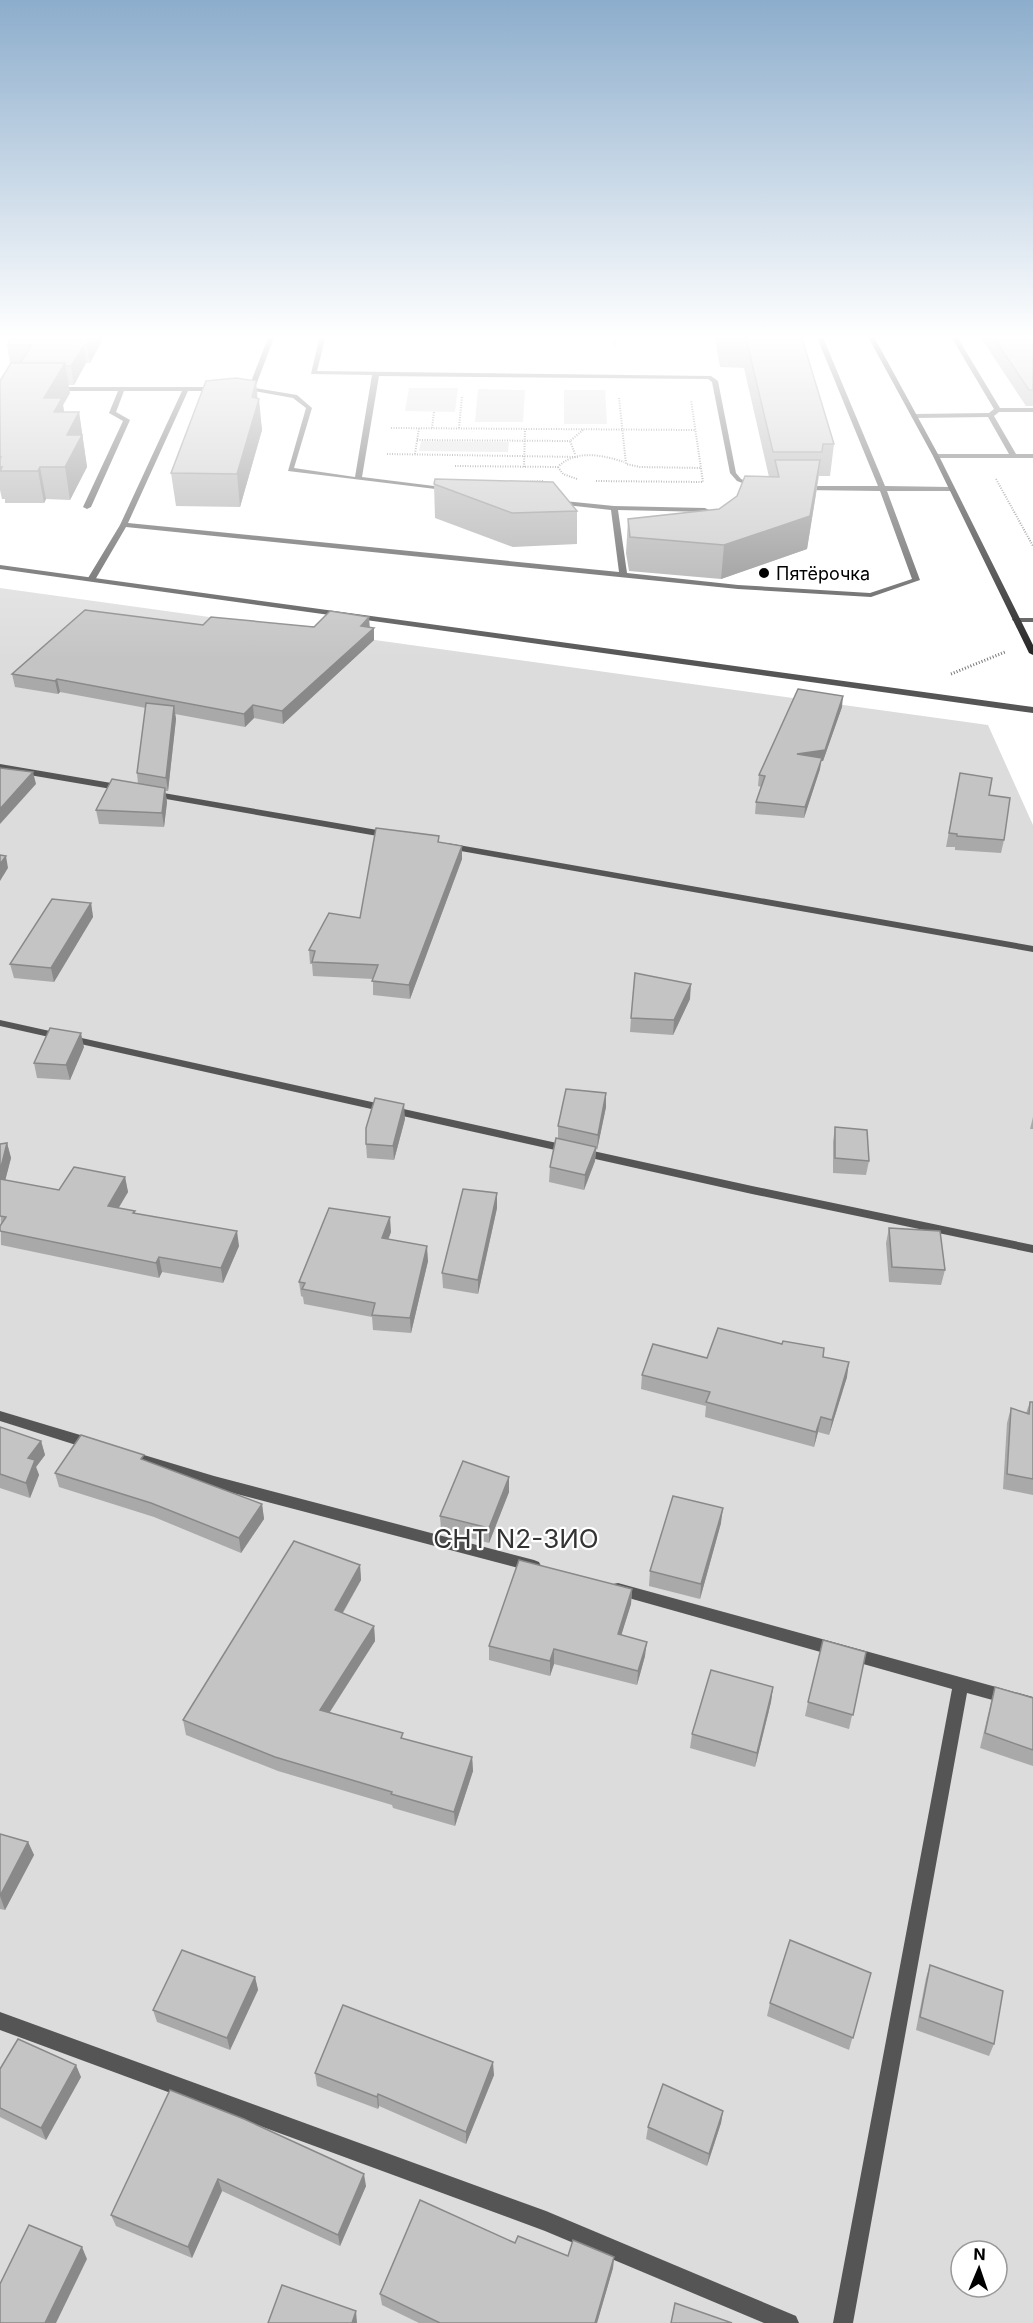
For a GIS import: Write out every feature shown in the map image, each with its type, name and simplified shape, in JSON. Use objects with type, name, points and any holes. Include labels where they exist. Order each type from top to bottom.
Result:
[{"type":"main road","points":[[929,443],[1033,653]]},
{"type":"street","points":[[87,507],[116,443]]},
{"type":"street","points":[[92,578],[124,525],[161,443]]},
{"type":"street","points":[[298,443],[290,470],[464,491]]},
{"type":"street","points":[[358,479],[364,443]]},
{"type":"street","points":[[726,443],[732,473],[745,483],[765,488]]},
{"type":"street","points":[[124,525],[738,587],[872,595],[916,580],[864,443]]},
{"type":"street","points":[[1007,443],[1014,456]]},
{"type":"street","points":[[936,456],[1033,456]]},
{"type":"street","points":[[789,488],[951,489]]},
{"type":"street","points":[[545,501],[614,508],[705,510]]},
{"type":"street","points":[[614,508],[623,575]]},
{"type":"street","points":[[0,567],[1033,710]]},
{"type":"street","points":[[1016,620],[1033,620]]},
{"type":"street","points":[[0,767],[129,789]]},
{"type":"street","points":[[141,792],[399,837]]},
{"type":"street","points":[[434,843],[1033,949]]},
{"type":"street","points":[[0,1023],[740,1188],[1033,1249]]},
{"type":"street","points":[[0,1416],[102,1447]]},
{"type":"street","points":[[124,1454],[214,1482],[547,1570]]},
{"type":"street","points":[[604,1585],[1033,1704]]},
{"type":"street","points":[[843,2323],[961,1684]]},
{"type":"street","points":[[0,2021],[546,2221],[789,2323]]},
{"type":"path","points":[[415,454],[417,443]]},
{"type":"path","points":[[524,467],[525,443]]},
{"type":"path","points":[[570,443],[576,456]]},
{"type":"path","points":[[622,443],[624,462]]},
{"type":"path","points":[[592,480],[704,482],[697,443]]},
{"type":"path","points":[[386,453],[604,457],[633,467],[701,468]]},
{"type":"path","points":[[455,468],[558,467],[564,461],[576,456]]},
{"type":"path","points":[[983,456],[1033,546]]},
{"type":"path","points":[[558,467],[563,474],[586,480]]},
{"type":"path","points":[[946,676],[1027,643]]},
{"type":"green space","points":[[421,443],[509,443],[508,452],[419,451]]},
{"type":"green space","name":"СНТ N2-ЗИО","points":[[0,588],[988,725],[1033,825],[1033,2323],[0,2323]]},
{"type":"building","points":[[0,443],[78,443],[65,467],[40,467],[38,471],[0,471],[2,467],[0,467]]},
{"type":"building","points":[[182,443],[246,443],[237,474],[171,473]]},
{"type":"building","points":[[771,443],[834,444],[823,444],[822,452],[773,452]]},
{"type":"building","points":[[775,460],[820,460],[810,516],[724,545],[630,537],[628,519],[719,509],[737,496],[745,476],[779,477]]},
{"type":"building","points":[[435,479],[553,482],[577,511],[512,513],[434,484]]},
{"type":"building","points":[[85,610],[203,625],[211,617],[314,627],[330,611],[369,617],[361,626],[374,628],[282,711],[253,705],[244,714],[57,679],[55,681],[12,674]]},
{"type":"building","points":[[798,689],[843,696],[825,750],[797,754],[822,758],[805,807],[756,802],[765,776],[759,775]]},
{"type":"building","points":[[146,703],[174,706],[166,778],[137,773]]},
{"type":"building","points":[[0,768],[33,772],[0,809]]},
{"type":"building","points":[[960,773],[992,778],[989,795],[1010,798],[1004,840],[957,836],[957,834],[949,833]]},
{"type":"building","points":[[112,779],[165,788],[162,813],[96,810]]},
{"type":"building","points":[[376,828],[439,836],[438,842],[462,846],[409,985],[372,981],[378,965],[312,962],[315,951],[309,950],[329,913],[360,918]]},
{"type":"building","points":[[0,855],[6,856],[0,864]]},
{"type":"building","points":[[52,899],[91,903],[51,968],[10,964]]},
{"type":"building","points":[[635,973],[691,984],[674,1020],[631,1018]]},
{"type":"building","points":[[50,1028],[81,1033],[66,1065],[34,1063]]},
{"type":"building","points":[[566,1089],[606,1093],[598,1135],[558,1126]]},
{"type":"building","points":[[375,1098],[404,1104],[393,1146],[366,1144],[366,1128]]},
{"type":"building","points":[[835,1127],[867,1130],[869,1161],[835,1158]]},
{"type":"building","points":[[556,1138],[596,1147],[585,1175],[550,1167]]},
{"type":"building","points":[[7,1143],[0,1171],[0,1144]]},
{"type":"building","points":[[74,1167],[125,1177],[108,1206],[135,1211],[133,1213],[237,1231],[221,1268],[159,1257],[156,1263],[0,1231],[0,1226],[6,1217],[0,1216],[0,1179],[59,1190]]},
{"type":"building","points":[[463,1189],[497,1193],[478,1280],[442,1273]]},
{"type":"building","points":[[329,1208],[390,1217],[382,1238],[427,1246],[410,1318],[372,1315],[375,1303],[302,1289],[305,1283],[299,1282]]},
{"type":"building","points":[[889,1228],[940,1231],[945,1270],[892,1267]]},
{"type":"building","points":[[718,1328],[782,1344],[783,1341],[824,1348],[823,1357],[849,1362],[832,1420],[821,1417],[816,1432],[706,1402],[710,1392],[642,1375],[653,1344],[707,1358]]},
{"type":"building","points":[[1030,1402],[1033,1402],[1033,1479],[1007,1474],[1011,1408],[1029,1414]]},
{"type":"building","points":[[0,1427],[41,1441],[28,1458],[35,1460],[26,1483],[0,1474]]},
{"type":"building","points":[[81,1435],[144,1455],[141,1459],[262,1504],[239,1538],[151,1503],[55,1473]]},
{"type":"building","points":[[463,1461],[509,1477],[489,1528],[440,1516]]},
{"type":"building","points":[[673,1496],[723,1508],[701,1584],[650,1571]]},
{"type":"building","points":[[294,1541],[360,1565],[335,1610],[374,1626],[320,1710],[403,1733],[401,1738],[472,1757],[454,1812],[275,1757],[183,1720]]},
{"type":"building","points":[[519,1560],[632,1589],[618,1634],[647,1642],[638,1671],[554,1649],[550,1661],[489,1646]]},
{"type":"building","points":[[823,1640],[866,1652],[853,1715],[808,1702]]},
{"type":"building","points":[[711,1670],[773,1687],[757,1753],[692,1734]]},
{"type":"building","points":[[995,1687],[1033,1698],[1033,1750],[985,1733]]},
{"type":"building","points":[[0,1834],[28,1842],[0,1896]]},
{"type":"building","points":[[790,1940],[871,1973],[853,2038],[770,2003]]},
{"type":"building","points":[[182,1950],[255,1977],[227,2038],[153,2010]]},
{"type":"building","points":[[930,1965],[1003,1991],[994,2044],[920,2017]]},
{"type":"building","points":[[343,2005],[493,2062],[466,2132],[378,2094],[377,2097],[315,2073]]},
{"type":"building","points":[[18,2039],[76,2065],[41,2128],[0,2108],[0,2069]]},
{"type":"building","points":[[663,2084],[723,2111],[709,2154],[648,2127]]},
{"type":"building","points":[[170,2090],[244,2119],[364,2174],[338,2235],[218,2179],[188,2247],[111,2215]]},
{"type":"building","points":[[420,2200],[515,2243],[518,2236],[568,2256],[573,2240],[614,2257],[595,2323],[440,2323],[380,2294]]},
{"type":"building","points":[[29,2225],[82,2247],[45,2323],[0,2323],[0,2284]]},
{"type":"building","points":[[282,2285],[356,2311],[352,2323],[268,2323]]},
{"type":"building","points":[[675,2303],[732,2323],[671,2323]]},
{"type":"place","name":"Пятёрочка","points":[[764,573]]}]
